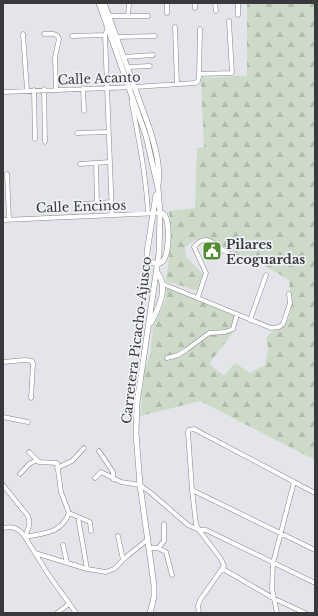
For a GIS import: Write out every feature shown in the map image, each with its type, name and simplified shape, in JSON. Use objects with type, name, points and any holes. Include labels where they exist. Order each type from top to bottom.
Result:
[{"type":"main road","name":"Carretera Picacho-Ajusco","points":[[99,3],[155,145],[160,175],[158,188],[160,213],[158,264],[136,420],[136,448],[140,485],[154,585],[154,597],[150,613]]},
{"type":"main road","name":"Carretera Picacho-Ajusco","points":[[104,3],[128,67],[132,88]]},
{"type":"main road","points":[[158,188],[150,213],[147,252],[147,258],[150,262],[158,264],[163,261],[166,256],[168,241],[166,217],[160,213]]},
{"type":"main road","points":[[148,328],[162,295],[163,284],[157,272]]},
{"type":"street","points":[[128,16],[129,3]]},
{"type":"street","points":[[167,3],[167,13]]},
{"type":"street","points":[[215,3],[216,10]]},
{"type":"street","points":[[238,3],[238,15]]},
{"type":"street","points":[[109,16],[148,16]]},
{"type":"street","points":[[200,29],[199,74],[232,74],[229,21]]},
{"type":"street","points":[[108,27],[106,35],[107,87],[112,215]]},
{"type":"street","points":[[175,27],[176,84]]},
{"type":"street","points":[[23,34],[27,90]]},
{"type":"street","points":[[44,34],[54,34],[58,36],[59,39],[55,54],[56,89]]},
{"type":"street","points":[[72,36],[106,35]]},
{"type":"street","points":[[117,37],[155,36]]},
{"type":"street","points":[[124,57],[153,55]]},
{"type":"street","points":[[128,67],[150,66]]},
{"type":"street","name":"Calle Acanto","points":[[3,92],[107,87],[132,88],[195,83],[198,81],[199,74]]},
{"type":"street","points":[[83,88],[84,111]]},
{"type":"street","points":[[132,88],[132,104],[142,151],[150,213]]},
{"type":"street","points":[[44,89],[45,142]]},
{"type":"street","points":[[34,90],[35,139]]},
{"type":"street","points":[[77,133],[109,132]]},
{"type":"street","points":[[80,164],[110,162]]},
{"type":"street","points":[[96,163],[97,203]]},
{"type":"street","points":[[7,174],[9,219]]},
{"type":"street","points":[[83,204],[112,202]]},
{"type":"street","name":"Calle Encinos","points":[[3,220],[160,213]]},
{"type":"street","points":[[198,297],[206,273],[194,247],[198,242],[203,240],[209,241],[226,252],[242,259],[250,260]]},
{"type":"street","points":[[250,320],[266,275]]},
{"type":"street","points":[[163,284],[271,328],[279,327],[283,324],[290,303],[289,294]]},
{"type":"street","points":[[167,358],[178,355],[209,333],[225,332],[233,329],[237,314]]},
{"type":"street","points":[[3,362],[25,360],[32,361],[31,398]]},
{"type":"street","points":[[3,417],[28,422]]},
{"type":"street","points":[[200,613],[198,606],[200,600],[223,569],[224,563],[196,524],[192,490],[188,435],[189,430],[194,429],[315,493]]},
{"type":"street","points":[[57,468],[72,461],[84,448]]},
{"type":"street","points":[[99,451],[113,472],[113,479]]},
{"type":"street","points":[[29,452],[39,462],[57,463],[61,492],[69,513],[90,522],[90,531]]},
{"type":"street","points":[[20,474],[29,464],[37,460]]},
{"type":"street","points":[[95,478],[101,472],[113,479],[140,485],[152,493],[188,525],[200,530],[206,530],[315,583]]},
{"type":"street","points":[[277,613],[273,598],[274,563],[294,482]]},
{"type":"street","points":[[3,485],[28,516],[30,521],[25,537]]},
{"type":"street","points":[[192,490],[315,550]]},
{"type":"street","points":[[25,537],[54,531],[63,525],[69,513]]},
{"type":"street","points":[[78,517],[86,569]]},
{"type":"street","points":[[158,548],[164,541],[164,524]]},
{"type":"street","points":[[3,528],[16,528],[21,531],[76,613]]},
{"type":"street","points":[[118,536],[123,560]]},
{"type":"street","points":[[35,553],[86,569],[106,572],[114,569],[148,540]]},
{"type":"street","points":[[63,545],[67,563]]},
{"type":"street","points":[[149,548],[158,548],[166,552],[172,575]]},
{"type":"street","points":[[223,569],[273,598],[304,613]]},
{"type":"street","points":[[57,613],[69,604]]},
{"type":"green space","points":[[247,3],[315,3],[315,460],[200,401],[140,416],[145,368],[150,356],[153,328],[166,299],[166,287],[174,289],[233,315],[235,318],[233,332],[209,364],[224,376],[235,363],[250,373],[265,365],[268,351],[267,337],[270,333],[282,327],[291,311],[289,280],[250,257],[240,255],[210,239],[203,238],[194,241],[185,247],[186,257],[203,274],[198,290],[166,281],[171,244],[169,211],[195,208],[197,148],[204,147],[201,78],[247,76]]},
{"type":"place","name":"Pilares Ecoguardas","points":[[212,251]]}]
